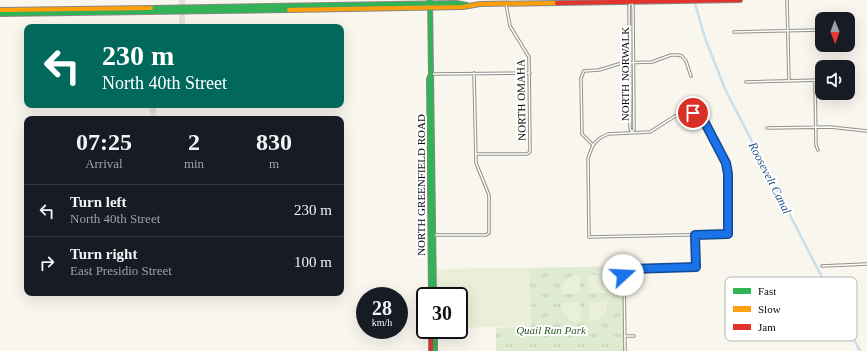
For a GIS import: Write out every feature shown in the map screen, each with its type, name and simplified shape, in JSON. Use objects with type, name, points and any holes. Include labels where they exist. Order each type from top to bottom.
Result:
[{"type":"main road","points":[[0,14],[330,7],[430,3],[463,7],[467,5],[568,1],[740,0]]},
{"type":"main road","name":"NORTH GREENFIELD ROAD","points":[[430,3],[434,174],[430,287]]},
{"type":"main road","points":[[0,10],[330,7]]},
{"type":"main road","name":"NORTH GREENFIELD ROAD","points":[[431,74],[429,79],[434,287]]},
{"type":"main road","points":[[430,153],[434,174]]},
{"type":"main road","points":[[431,339],[431,351]]},
{"type":"main road","points":[[435,339],[435,351]]},
{"type":"street","points":[[787,0],[789,81]]},
{"type":"street","name":"NORTH NORWALK","points":[[628,1],[634,102],[634,129],[632,133]]},
{"type":"street","name":"NORTH NORWALK","points":[[628,1],[633,6],[630,102],[630,128],[632,133]]},
{"type":"street","name":"NORTH OMAHA","points":[[476,154],[530,152],[530,73],[528,54],[510,26],[506,4]]},
{"type":"street","points":[[734,32],[815,30]]},
{"type":"street","points":[[592,145],[582,134],[581,75],[585,70],[599,70],[616,64],[631,62],[652,62],[671,55],[678,55],[682,56],[686,61],[691,76]]},
{"type":"street","points":[[432,235],[486,235],[489,233],[489,195],[477,170],[474,73]]},
{"type":"street","points":[[431,74],[530,73]]},
{"type":"street","points":[[746,82],[815,80]]},
{"type":"street","points":[[815,100],[818,150]]},
{"type":"street","points":[[680,113],[693,113],[703,119],[726,163],[728,174],[728,234],[589,237],[588,158],[592,145],[600,138],[608,134],[650,132],[680,113]]},
{"type":"street","points":[[767,128],[816,127],[867,131]]},
{"type":"street","points":[[625,351],[624,271],[630,269],[696,267],[695,235]]},
{"type":"street","points":[[822,266],[867,264]]},
{"type":"street","points":[[624,336],[634,336]]},
{"type":"green space","name":"Quail Run Park","points":[[624,266],[625,351],[496,351],[496,328],[531,326],[529,268]]},
{"type":"green space","points":[[529,268],[531,326],[468,328],[468,287],[434,287],[434,269]]},
{"type":"green space","points":[[580,274],[580,294],[561,294],[562,286],[566,280],[572,276]]},
{"type":"green space","points":[[588,274],[596,275],[602,279],[606,285],[608,293],[589,293]]},
{"type":"green space","points":[[608,301],[607,309],[603,315],[597,319],[589,321],[589,302]]},
{"type":"green space","points":[[561,302],[580,302],[581,321],[570,319],[565,314]]},
{"type":"waterway","name":"Roosevelt Canal","points":[[694,0],[705,38],[725,89],[822,277]]},
{"type":"waterway","name":"Roosevelt Canal","points":[[855,341],[860,351]]},
{"type":"taxiway","points":[[182,0],[182,24]]},
{"type":"taxiway","points":[[153,108],[153,113]]},
{"type":"traffic: fast","points":[[430,0],[434,287]]},
{"type":"traffic: fast","points":[[151,8],[456,3],[467,5]]},
{"type":"traffic: fast","points":[[0,14],[289,10]]},
{"type":"traffic: fast","points":[[431,74],[429,79],[431,287]]},
{"type":"traffic: fast","points":[[435,339],[435,351]]},
{"type":"traffic: slow","points":[[289,10],[463,7],[480,4],[557,3]]},
{"type":"traffic: slow","points":[[0,10],[151,8]]},
{"type":"traffic: jam","points":[[557,3],[740,0]]},
{"type":"traffic: jam","points":[[431,339],[431,351]]},
{"type":"route","points":[[623,275],[626,269],[696,267],[695,235],[728,234],[728,169],[723,156],[705,122],[698,115],[693,113]]}]
